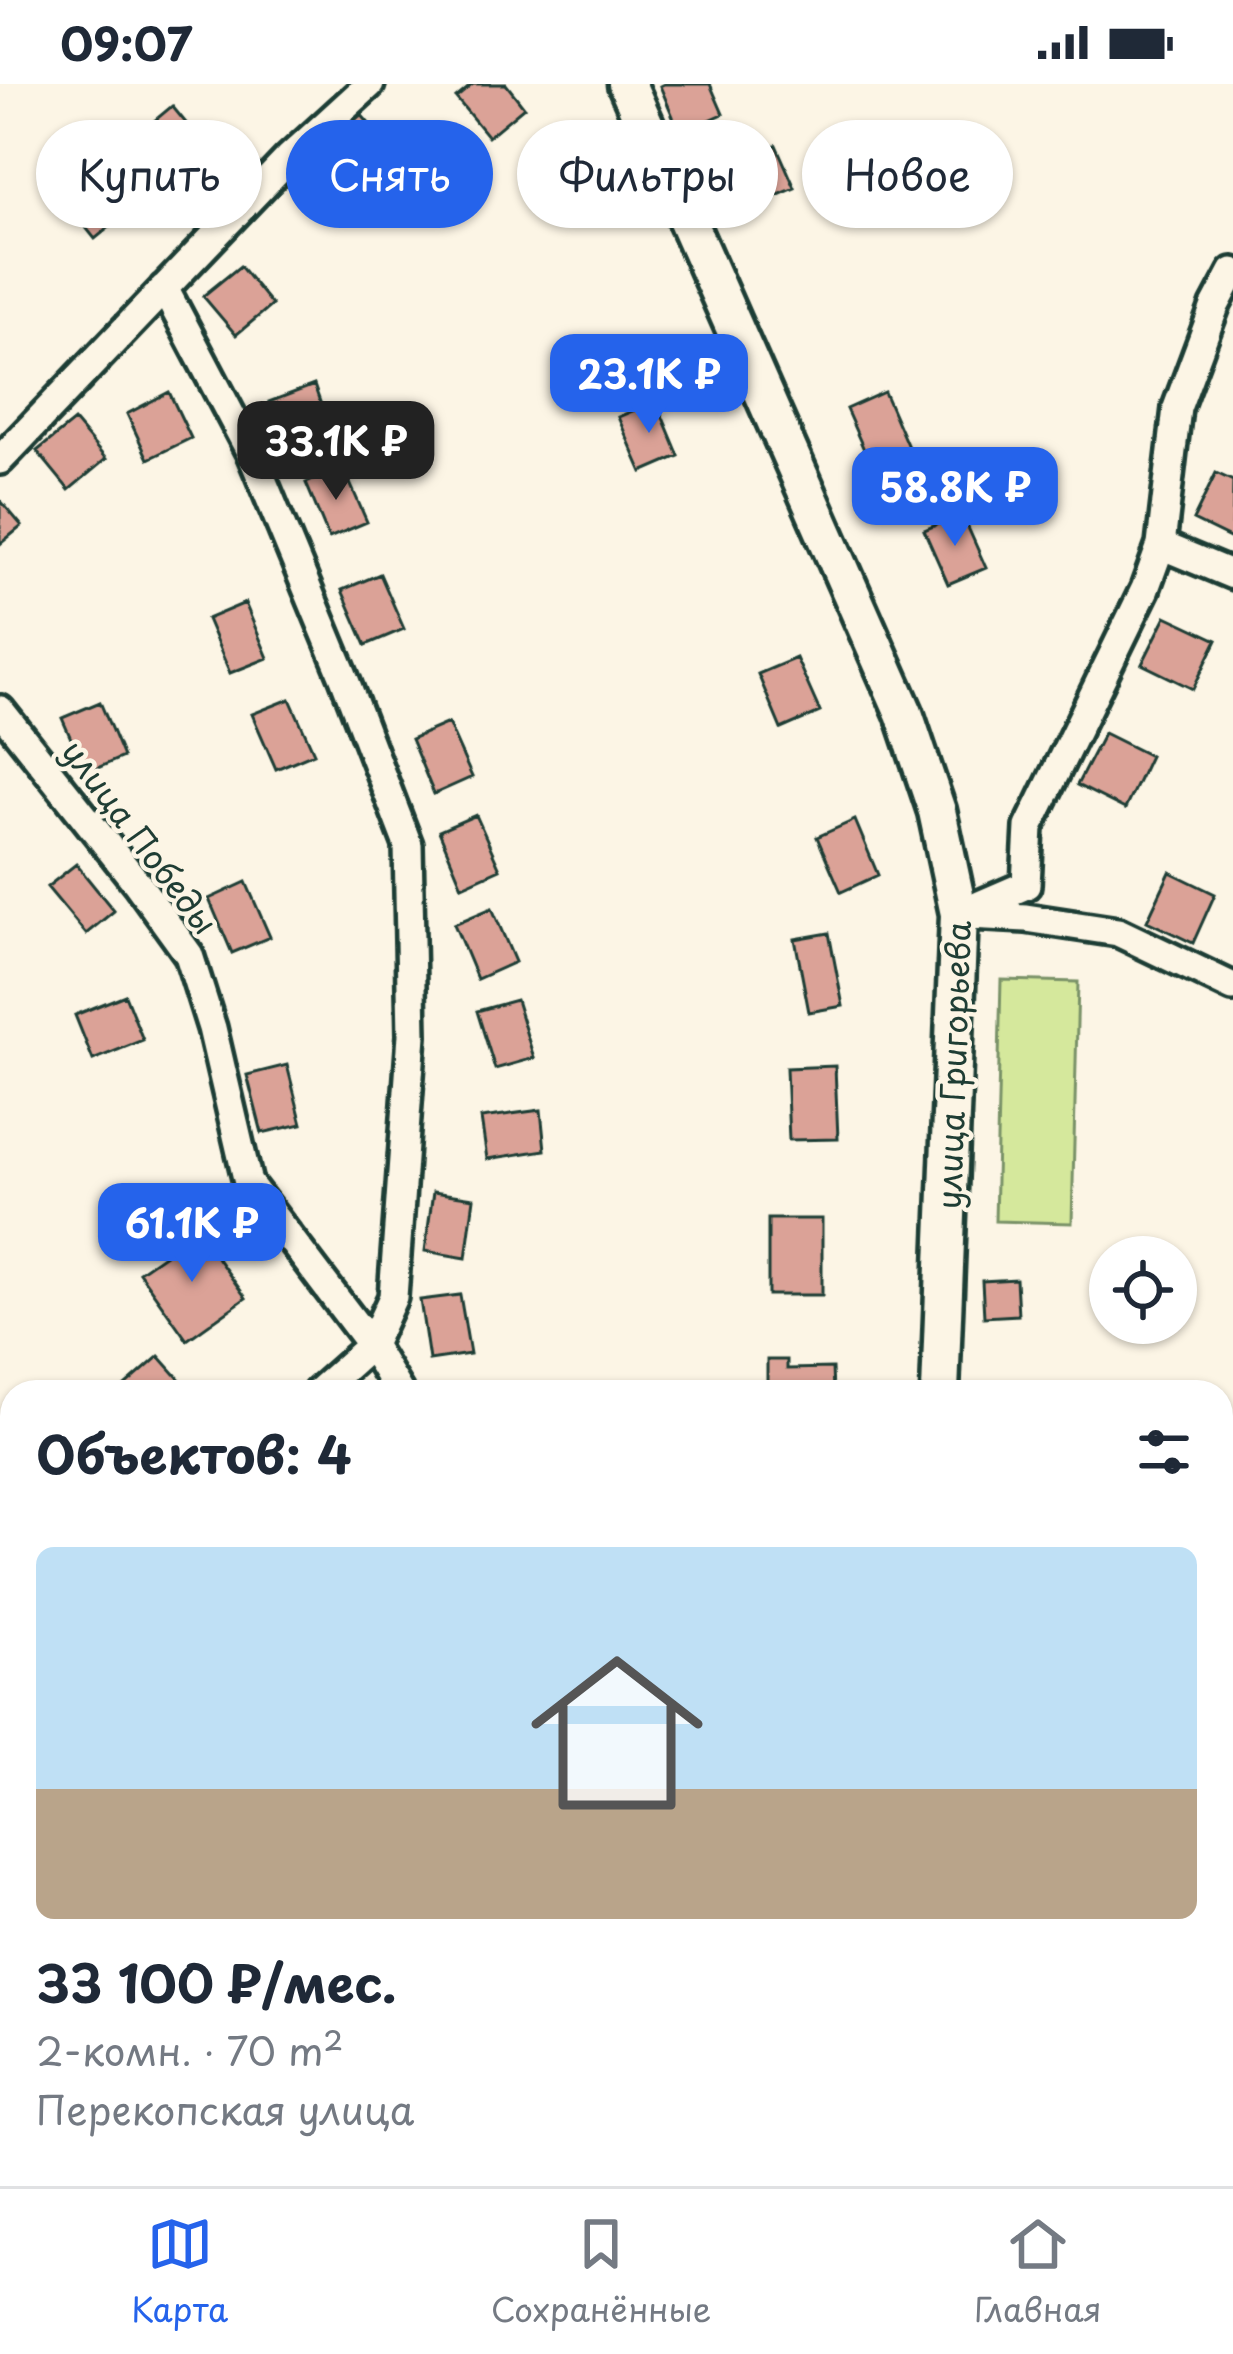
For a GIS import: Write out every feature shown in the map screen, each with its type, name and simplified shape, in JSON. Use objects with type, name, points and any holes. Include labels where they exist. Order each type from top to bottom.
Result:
[{"type":"main road","name":"улица Григорьева","points":[[628,84],[904,713],[937,812],[958,914],[940,1380]]},
{"type":"street","points":[[0,460],[289,158],[370,84]]},
{"type":"street","points":[[958,914],[1026,885],[1030,826],[1145,589],[1161,545],[1177,408],[1215,306],[1233,272]]},
{"type":"street","points":[[164,288],[252,455],[408,845],[412,1035],[393,1297],[371,1345],[332,1380]]},
{"type":"street","points":[[1161,545],[1233,575]]},
{"type":"street","name":"улица Победы","points":[[0,710],[189,955],[212,1028],[248,1183],[371,1345],[392,1380]]},
{"type":"street","points":[[958,914],[1026,918],[1118,932],[1233,987]]},
{"type":"green space","points":[[1001,980],[1078,982],[1072,1223],[995,1221]]},
{"type":"building","points":[[473,84],[506,84],[524,107],[493,133],[493,120],[474,120],[456,98]]},
{"type":"building","points":[[710,84],[723,114],[709,120],[674,120],[660,86]]},
{"type":"building","points":[[172,106],[183,120],[155,120]]},
{"type":"building","points":[[778,150],[795,188],[778,195]]},
{"type":"building","points":[[86,228],[108,228],[95,239]]},
{"type":"building","points":[[240,266],[272,305],[236,335],[203,296]]},
{"type":"building","points":[[314,385],[331,433],[286,450],[269,402]]},
{"type":"building","points":[[169,392],[191,438],[148,459],[127,414]]},
{"type":"building","points":[[884,392],[908,447],[870,463],[846,409]]},
{"type":"building","points":[[656,401],[679,456],[642,472],[618,417]]},
{"type":"building","points":[[74,421],[106,459],[69,490],[37,451]]},
{"type":"building","points":[[343,467],[367,522],[329,538],[306,483]]},
{"type":"building","points":[[1216,473],[1233,481],[1232,539],[1193,520]]},
{"type":"building","points":[[0,500],[22,526],[0,544]]},
{"type":"building","points":[[962,514],[986,568],[948,584],[924,530]]},
{"type":"building","points":[[380,574],[404,629],[366,645],[342,590]]},
{"type":"building","points":[[245,603],[268,658],[230,673],[207,619]]},
{"type":"building","points":[[1166,616],[1217,640],[1193,689],[1142,664]]},
{"type":"building","points":[[796,658],[820,712],[781,729],[758,674]]},
{"type":"building","points":[[290,699],[314,753],[276,769],[252,714]]},
{"type":"building","points":[[100,702],[123,757],[86,773],[62,718]]},
{"type":"building","points":[[448,723],[472,777],[434,794],[411,739]]},
{"type":"building","points":[[1104,733],[1150,756],[1125,809],[1077,785]]},
{"type":"building","points":[[476,815],[500,869],[462,886],[439,831]]},
{"type":"building","points":[[855,820],[878,875],[841,892],[817,837]]},
{"type":"building","points":[[76,864],[114,911],[86,934],[47,887]]},
{"type":"building","points":[[1170,872],[1215,894],[1193,943],[1147,921]]},
{"type":"building","points":[[246,882],[270,937],[232,953],[209,899]]},
{"type":"building","points":[[492,908],[515,962],[477,979],[454,924]]},
{"type":"building","points":[[829,933],[843,1006],[809,1012],[795,939]]},
{"type":"building","points":[[125,995],[143,1040],[93,1060],[75,1015]]},
{"type":"building","points":[[516,1000],[534,1058],[495,1069],[477,1011]]},
{"type":"building","points":[[287,1065],[302,1124],[262,1133],[247,1075]]},
{"type":"building","points":[[835,1066],[838,1139],[789,1140],[786,1068]]},
{"type":"building","points":[[541,1110],[545,1150],[487,1159],[481,1118]]},
{"type":"building","points":[[433,1192],[474,1198],[466,1258],[425,1251]]},
{"type":"building","points":[[768,1219],[822,1219],[822,1295],[768,1295]]},
{"type":"building","points":[[198,1231],[246,1298],[187,1340],[139,1272]]},
{"type":"building","points":[[1016,1279],[1018,1315],[984,1317],[982,1281]]},
{"type":"building","points":[[460,1295],[470,1354],[429,1360],[420,1300]]},
{"type":"building","points":[[159,1356],[180,1380],[132,1380]]},
{"type":"building","points":[[767,1360],[787,1360],[787,1369],[832,1368],[832,1380],[767,1380]]}]
